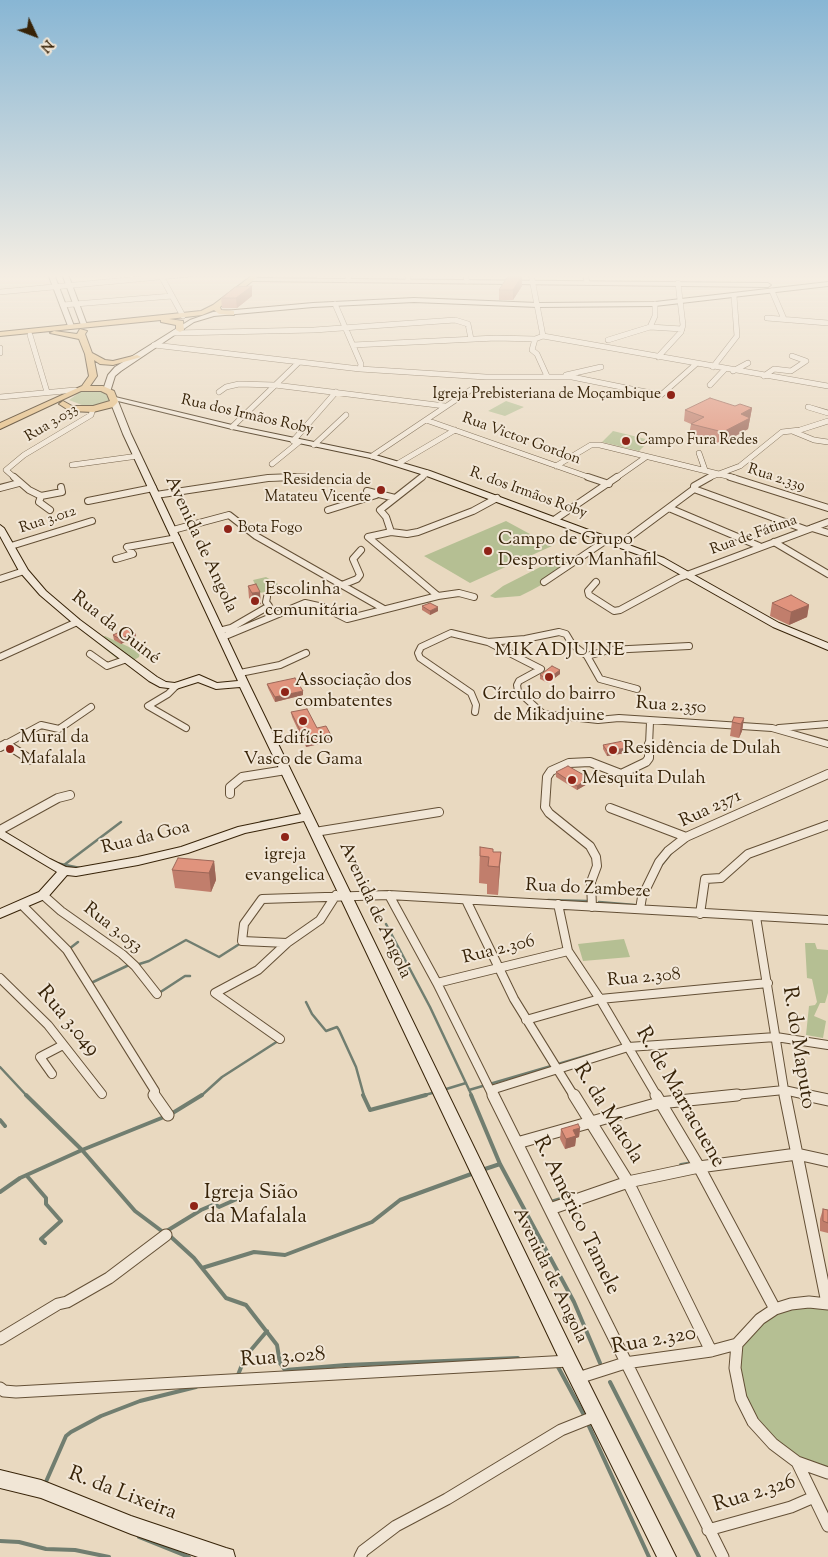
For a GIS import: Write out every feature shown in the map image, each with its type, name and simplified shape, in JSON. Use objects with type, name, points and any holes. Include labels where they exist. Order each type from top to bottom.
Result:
[{"type":"main road","points":[[85,388],[93,376],[86,347]]},
{"type":"main road","points":[[116,406],[107,390],[112,375],[152,347]]},
{"type":"main road","points":[[89,354],[103,362],[137,357]]},
{"type":"main road","points":[[0,426],[40,407],[63,400],[75,390],[85,388],[107,390]]},
{"type":"main road","points":[[63,400],[70,408],[93,409],[110,405],[116,406]]},
{"type":"main road","name":"Rua dos Irmãos Roby","points":[[116,406],[140,406],[296,442],[374,457]]},
{"type":"main road","name":"Avenida de Angola","points":[[116,406],[244,684],[308,816],[341,895],[666,1557]]},
{"type":"main road","name":"R. dos Irmãos Roby","points":[[374,457],[427,472],[661,560],[776,625],[828,647]]},
{"type":"main road","name":"Rua da Guiné","points":[[0,529],[24,571],[43,593],[77,622],[153,679],[164,685],[176,686]]},
{"type":"main road","points":[[176,686],[199,678],[216,686],[244,684]]},
{"type":"main road","name":"Rua da Goa","points":[[0,831],[46,862],[64,870],[94,870],[184,850],[242,830],[308,816]]},
{"type":"main road","points":[[46,892],[64,870]]},
{"type":"main road","points":[[0,914],[94,870]]},
{"type":"main road","name":"R. da Lixeira","points":[[0,1479],[41,1489],[131,1526],[226,1557]]},
{"type":"street","points":[[33,347],[46,392]]},
{"type":"street","points":[[167,347],[360,369],[486,377],[559,376],[661,395],[696,364]]},
{"type":"street","points":[[354,347],[361,364],[360,369]]},
{"type":"street","points":[[533,347],[532,350],[537,354],[547,376]]},
{"type":"street","points":[[601,347],[725,370],[828,386]]},
{"type":"street","points":[[658,357],[667,347]]},
{"type":"street","points":[[713,367],[729,347]]},
{"type":"street","points":[[0,348],[0,353]]},
{"type":"street","points":[[764,376],[774,369],[791,371],[806,361],[792,356]]},
{"type":"street","points":[[232,427],[298,363]]},
{"type":"street","points":[[733,371],[748,363]]},
{"type":"street","points":[[559,376],[601,366]]},
{"type":"street","points":[[710,385],[725,370]]},
{"type":"street","points":[[219,392],[226,387],[239,384],[275,385],[445,406]]},
{"type":"street","points":[[374,457],[472,389]]},
{"type":"street","points":[[0,397],[75,390]]},
{"type":"street","points":[[272,464],[296,442],[336,392]]},
{"type":"street","points":[[808,407],[828,413]]},
{"type":"street","name":"Rua 3.033","points":[[19,483],[6,470],[24,455],[91,415],[93,409]]},
{"type":"street","points":[[314,445],[346,415]]},
{"type":"street","name":"Rua Victor Gordon","points":[[426,420],[609,484]]},
{"type":"street","points":[[620,544],[694,489],[694,486],[717,474],[728,472],[740,466],[778,434],[828,421]]},
{"type":"street","points":[[398,463],[454,430]]},
{"type":"street","points":[[792,431],[814,440],[828,442]]},
{"type":"street","name":"Rua 2.339","points":[[556,466],[591,445],[600,445],[752,482],[828,508]]},
{"type":"street","points":[[699,453],[705,470]]},
{"type":"street","points":[[72,465],[138,456]]},
{"type":"street","points":[[554,520],[646,457]]},
{"type":"street","points":[[391,532],[386,517],[380,510],[427,472]]},
{"type":"street","points":[[88,501],[155,491],[268,478],[305,476]]},
{"type":"street","points":[[0,488],[19,483],[41,496],[62,492],[61,487]]},
{"type":"street","points":[[694,489],[828,534]]},
{"type":"street","points":[[366,491],[376,496],[395,498]]},
{"type":"street","points":[[41,496],[39,502],[50,510]]},
{"type":"street","points":[[328,510],[376,496]]},
{"type":"street","points":[[438,596],[369,540],[368,536],[391,532],[418,532],[473,511],[497,498]]},
{"type":"street","points":[[669,508],[759,546]]},
{"type":"street","points":[[116,559],[133,554],[127,547],[175,534],[229,515],[256,536],[384,609]]},
{"type":"street","name":"Rua 3.012","points":[[7,544],[92,520]]},
{"type":"street","name":"Rua de Fátima","points":[[596,582],[588,591],[589,595],[617,611],[688,575],[759,546],[828,522]]},
{"type":"street","points":[[544,582],[608,539]]},
{"type":"street","points":[[774,542],[828,574]]},
{"type":"street","points":[[342,585],[360,576],[353,559],[361,550]]},
{"type":"street","points":[[0,579],[24,571]]},
{"type":"street","points":[[221,634],[243,630],[305,603],[323,607],[347,619],[459,592],[474,597]]},
{"type":"street","points":[[221,634],[269,606],[266,602],[266,597]]},
{"type":"street","points":[[0,657],[77,622]]},
{"type":"street","points":[[475,712],[476,705],[471,693],[420,658],[418,653],[421,647],[435,639],[452,633],[488,642],[525,639],[559,632],[566,634],[572,644],[587,656],[600,679],[637,689]]},
{"type":"street","name":"Rua 2.350","points":[[488,642],[541,669],[517,682],[518,691],[544,715],[772,728],[828,744]]},
{"type":"street","points":[[587,656],[609,650],[689,646]]},
{"type":"street","points":[[240,673],[280,665],[306,653]]},
{"type":"street","points":[[90,654],[107,666],[127,659]]},
{"type":"street","points":[[176,686],[168,694],[148,706],[186,728]]},
{"type":"street","points":[[3,746],[42,725],[59,729],[92,707]]},
{"type":"street","points":[[592,907],[591,882],[597,866],[596,857],[590,846],[549,813],[545,806],[547,776],[551,771],[569,764],[590,762],[621,774],[646,762],[649,758],[650,722]]},
{"type":"street","points":[[772,728],[828,724]]},
{"type":"street","points":[[3,746],[11,746],[31,760]]},
{"type":"street","points":[[230,794],[230,787],[242,778],[286,770]]},
{"type":"street","name":"Rua 2371","points":[[640,909],[642,897],[659,862],[668,851],[686,837],[828,774]]},
{"type":"street","points":[[0,831],[58,798],[70,795]]},
{"type":"street","points":[[610,808],[686,837]]},
{"type":"street","points":[[315,832],[439,812]]},
{"type":"street","points":[[700,914],[705,879],[720,878],[748,854],[828,825]]},
{"type":"street","name":"Rua 3.053","points":[[46,892],[61,911],[122,954],[157,994]]},
{"type":"street","points":[[280,1039],[215,993],[258,970],[287,943],[320,920],[341,895]]},
{"type":"street","name":"Rua do Zambeze","points":[[287,943],[242,941],[242,929],[258,902],[266,898],[389,895],[828,920]]},
{"type":"street","name":"R. Américo Tamele","points":[[389,895],[438,983],[723,1557]]},
{"type":"street","name":"R. da Matola","points":[[466,900],[496,967],[526,1020],[628,1182],[711,1350]]},
{"type":"street","name":"R. de Marracuene","points":[[558,904],[568,951],[600,999],[659,1103],[699,1167],[775,1310]]},
{"type":"street","points":[[22,905],[67,950],[77,969],[86,978],[156,1091],[154,1096],[168,1115]]},
{"type":"street","name":"R. do Maputo","points":[[756,917],[784,1090],[828,1303]]},
{"type":"street","name":"Rua 2.306","points":[[438,983],[496,967],[568,951]]},
{"type":"street","name":"Rua 3.049","points":[[0,978],[31,1007],[102,1094]]},
{"type":"street","name":"Rua 2.308","points":[[526,1020],[600,999],[768,984]]},
{"type":"street","points":[[490,1090],[628,1048],[776,1037],[828,1045]]},
{"type":"street","points":[[52,1074],[40,1058],[63,1045]]},
{"type":"street","points":[[517,1144],[590,1121],[659,1103],[784,1090],[828,1100]]},
{"type":"street","points":[[550,1209],[628,1182],[699,1167],[797,1154],[828,1161]]},
{"type":"street","points":[[0,1339],[58,1304],[67,1302],[108,1278],[166,1235]]},
{"type":"street","points":[[828,1303],[800,1303],[775,1310],[760,1319],[737,1344],[735,1368],[741,1398],[753,1422],[773,1444],[797,1462],[828,1473]]},
{"type":"street","name":"Rua 2.320","points":[[578,1378],[626,1362],[711,1350],[737,1344]]},
{"type":"street","name":"Rua 3.028","points":[[0,1388],[4,1391],[16,1392],[569,1361]]},
{"type":"street","points":[[360,1557],[362,1551],[396,1526],[447,1499],[561,1430],[596,1416]]},
{"type":"street","points":[[797,1462],[828,1526]]},
{"type":"street","name":"Rua 2.326","points":[[708,1530],[791,1507],[814,1497]]},
{"type":"green space","points":[[91,390],[103,391],[111,401],[107,405],[87,407],[69,400],[80,392]]},
{"type":"green space","points":[[506,401],[524,407],[505,416],[488,411]]},
{"type":"green space","name":"Campo Fura Redes","points":[[613,431],[650,440],[639,451],[602,442]]},
{"type":"green space","name":"Campo de Grupo Desportivo Manhafil","points":[[506,521],[552,546],[470,583],[424,556]]},
{"type":"green space","points":[[567,557],[577,561],[570,569],[532,590],[520,596],[495,598],[490,596],[503,586],[552,561]]},
{"type":"green space","points":[[266,577],[278,584],[278,588],[273,591],[259,593],[253,580]]},
{"type":"green space","points":[[105,636],[140,652],[139,657],[129,663],[120,661],[95,641]]},
{"type":"green space","points":[[624,939],[630,957],[583,961],[578,944]]},
{"type":"green space","points":[[805,943],[815,943],[817,949],[828,950],[828,993],[825,1003],[820,1003],[814,1016],[826,1021],[823,1038],[806,1035],[809,1006],[815,1005],[817,1002],[812,979],[807,978]]},
{"type":"green space","points":[[828,1306],[828,1469],[799,1459],[775,1442],[757,1421],[744,1397],[738,1369],[740,1346],[763,1321],[776,1313],[793,1307]]},
{"type":"building","points":[[710,398],[735,406],[740,404],[752,408],[741,414],[750,418],[723,432],[691,424],[704,417],[685,410]]},
{"type":"building","points":[[256,584],[260,592],[252,593],[248,586]]},
{"type":"building","points":[[791,595],[809,605],[791,612],[772,603]]},
{"type":"building","points":[[430,603],[438,607],[430,611],[422,606]]},
{"type":"building","points":[[128,628],[135,632],[120,639],[113,635]]},
{"type":"building","points":[[552,666],[560,670],[548,679],[540,675]]},
{"type":"building","name":"Associação dos combatentes","points":[[295,678],[303,691],[275,697],[267,684]]},
{"type":"building","points":[[307,709],[317,728],[326,726],[332,737],[306,742],[291,712]]},
{"type":"building","points":[[734,717],[744,718],[741,724],[732,722]]},
{"type":"building","points":[[628,740],[633,747],[607,751],[603,745]]},
{"type":"building","points":[[568,766],[589,778],[577,786],[556,772]]},
{"type":"building","points":[[480,847],[493,849],[493,852],[501,852],[499,867],[488,866],[489,857],[480,856]]},
{"type":"building","points":[[178,858],[214,861],[209,873],[172,870]]},
{"type":"building","points":[[578,1124],[580,1128],[573,1130],[576,1136],[566,1139],[561,1129]]},
{"type":"building","points":[[823,1209],[828,1210],[828,1223],[823,1221]]},
{"type":"waterway","points":[[261,822],[272,820]]},
{"type":"waterway","points":[[64,865],[121,822]]},
{"type":"waterway","points":[[660,867],[672,852]]},
{"type":"waterway","points":[[56,863],[64,865]]},
{"type":"waterway","points":[[64,865],[80,868]]},
{"type":"waterway","points":[[548,900],[587,901]]},
{"type":"waterway","points":[[599,902],[635,905]]},
{"type":"waterway","points":[[386,924],[430,1007],[466,1083]]},
{"type":"waterway","points":[[136,965],[149,961],[186,940],[219,957],[241,943]]},
{"type":"waterway","points":[[69,949],[78,942]]},
{"type":"waterway","points":[[91,983],[131,964]]},
{"type":"waterway","points":[[159,993],[185,976],[190,976]]},
{"type":"waterway","points":[[306,1002],[312,1014],[326,1031],[337,1027],[339,1030],[356,1067],[364,1096]]},
{"type":"waterway","points":[[201,1096],[222,1077],[278,1041]]},
{"type":"waterway","points":[[469,1090],[606,1050]]},
{"type":"waterway","points":[[0,1067],[27,1096]]},
{"type":"waterway","points":[[443,1090],[466,1083]]},
{"type":"waterway","points":[[466,1083],[469,1090]]},
{"type":"waterway","points":[[469,1090],[472,1096]]},
{"type":"waterway","points":[[421,1096],[436,1092]]},
{"type":"waterway","points":[[171,1114],[202,1095]]},
{"type":"waterway","points":[[363,1095],[370,1110],[426,1095]]},
{"type":"waterway","points":[[471,1095],[500,1164]]},
{"type":"waterway","points":[[27,1096],[82,1150]]},
{"type":"waterway","points":[[82,1150],[164,1117]]},
{"type":"waterway","points":[[0,1120],[5,1126]]},
{"type":"waterway","points":[[0,1192],[20,1178],[82,1150]]},
{"type":"waterway","points":[[82,1150],[135,1211],[163,1232]]},
{"type":"waterway","points":[[681,1165],[693,1163]]},
{"type":"waterway","points":[[482,1170],[500,1164]]},
{"type":"waterway","points":[[500,1164],[574,1302],[600,1363]]},
{"type":"waterway","points":[[202,1268],[254,1252],[285,1255],[372,1222],[400,1200],[474,1173]]},
{"type":"waterway","points":[[27,1176],[46,1198],[46,1204],[61,1221],[41,1239],[45,1243]]},
{"type":"waterway","points":[[551,1202],[574,1195]]},
{"type":"waterway","points":[[165,1232],[201,1210],[215,1204],[219,1207],[239,1198]]},
{"type":"waterway","points":[[170,1236],[202,1268]]},
{"type":"waterway","points":[[202,1268],[226,1298],[246,1305],[267,1332]]},
{"type":"waterway","points":[[238,1375],[245,1357],[267,1332]]},
{"type":"waterway","points":[[267,1332],[277,1345],[280,1363],[285,1370],[346,1365],[518,1358]]},
{"type":"waterway","points":[[557,1365],[585,1417]]},
{"type":"waterway","points":[[610,1382],[699,1557]]},
{"type":"waterway","points":[[45,1484],[66,1436],[71,1432],[101,1416],[140,1401],[196,1387]]},
{"type":"waterway","points":[[587,1422],[649,1557]]},
{"type":"waterway","points":[[139,1537],[189,1557]]},
{"type":"waterway","points":[[0,1541],[19,1542],[46,1549],[75,1550],[109,1557]]},
{"type":"place","name":"Igreja Prebisteriana de Moçambique","points":[[671,395]]},
{"type":"place","name":"Campo Fura Redes","points":[[626,441]]},
{"type":"place","name":"Residencia de Matateu Vicente","points":[[381,490]]},
{"type":"place","name":"Bota Fogo","points":[[228,529]]},
{"type":"place","name":"Campo de Grupo Desportivo Manhafil","points":[[488,551]]},
{"type":"place","name":"Escolinha comunitária","points":[[255,601]]},
{"type":"place","name":"Círculo do bairro de Mikadjuine","points":[[549,677]]},
{"type":"place","name":"Associação dos combatentes","points":[[285,692]]},
{"type":"place","name":"Edifício Vasco de Gama","points":[[303,721]]},
{"type":"place","name":"Mural da Mafalala","points":[[10,749]]},
{"type":"place","name":"Residência de Dulah","points":[[613,750]]},
{"type":"place","name":"Mesquita Dulah","points":[[572,780]]},
{"type":"place","name":"igreja evangelica","points":[[285,837]]},
{"type":"place","name":"Igreja Sião da Mafalala","points":[[194,1206]]},
{"type":"district","name":"MIKADJUINE","points":[[560,652]]}]
